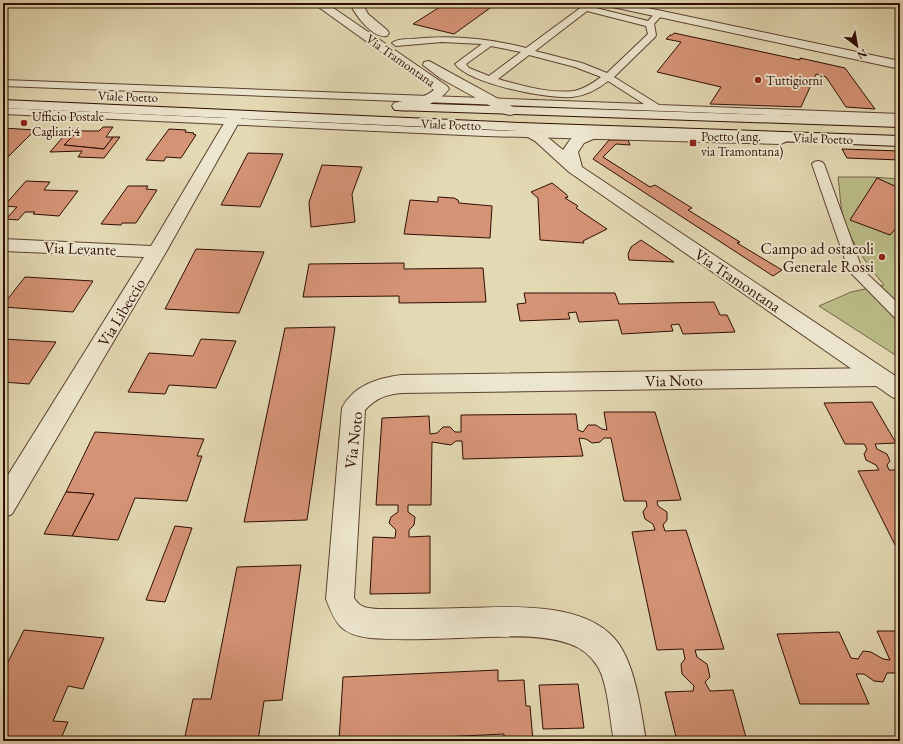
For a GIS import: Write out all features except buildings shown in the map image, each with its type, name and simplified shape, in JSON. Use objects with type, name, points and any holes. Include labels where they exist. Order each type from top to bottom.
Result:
[{"type":"street","points":[[320,4],[339,3]]},
{"type":"street","name":"Via Tramontana","points":[[356,3],[359,11],[368,21],[396,43],[445,76],[510,111]]},
{"type":"street","points":[[608,3],[900,65]]},
{"type":"street","name":"Via Tramontana","points":[[320,4],[442,89],[438,95],[431,99],[399,106]]},
{"type":"street","name":"Viale Poetto","points":[[3,91],[510,111],[900,123]]},
{"type":"street","name":"Viale Poetto","points":[[3,104],[234,118],[526,131],[900,141]]},
{"type":"street","name":"Via Libeccio","points":[[3,506],[157,252],[234,118]]},
{"type":"street","name":"Via Tramontana","points":[[526,131],[540,138],[575,169],[900,391]]},
{"type":"street","points":[[575,169],[570,152],[578,140],[595,133]]},
{"type":"street","name":"Via Levante","points":[[3,245],[157,252]]},
{"type":"street","name":"Via Noto","points":[[630,741],[617,673],[604,648],[587,636],[564,627],[529,621],[378,624],[357,622],[345,613],[340,599],[354,408],[361,398],[375,389],[387,385],[402,384],[879,377]]},
{"type":"lane","points":[[881,3],[900,6]]},
{"type":"lane","points":[[490,80],[588,6],[650,24]]},
{"type":"lane","points":[[650,24],[659,14]]},
{"type":"lane","points":[[489,43],[460,64],[467,71],[490,80],[554,93],[572,94],[597,86],[608,77],[652,35],[650,24]]},
{"type":"lane","points":[[396,43],[434,38],[470,40],[572,62],[600,72],[670,116]]},
{"type":"lane","points":[[3,83],[900,117]]},
{"type":"lane","name":"Viale Poetto","points":[[3,111],[234,118]]},
{"type":"lane","name":"Viale Poetto","points":[[595,133],[900,145]]},
{"type":"lane","points":[[818,164],[856,271],[900,314]]},
{"type":"green space","name":"Campo ad ostacoli Generale Rossi","points":[[838,177],[900,179],[900,358],[819,306],[851,292],[884,285],[861,254],[847,229],[842,210]]},
{"type":"place","name":"Tuttigiorni","points":[[758,80]]},
{"type":"place","name":"Ufficio Postale Cagliari 4","points":[[24,123]]},
{"type":"place","name":"Poetto (ang. via Tramontana)","points":[[693,143]]},
{"type":"place","name":"Campo ad ostacoli Generale Rossi","points":[[882,257]]}]
